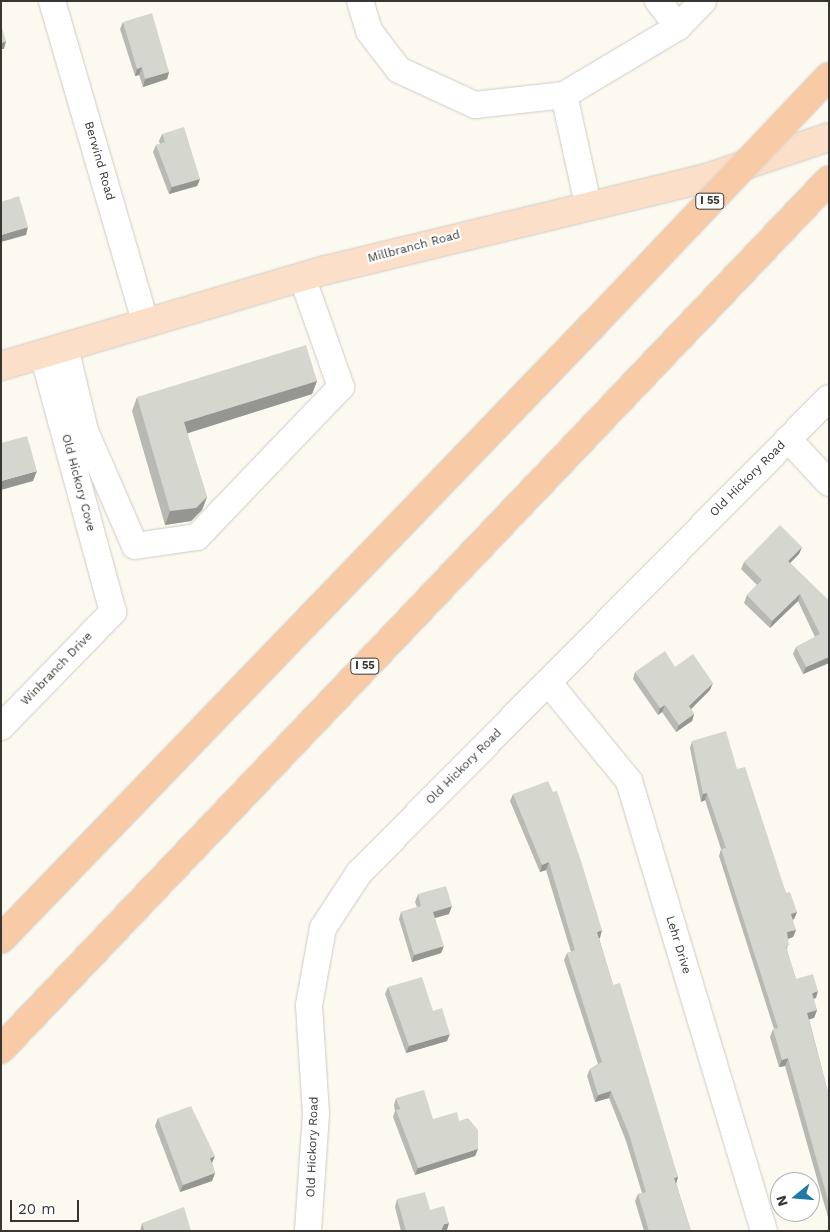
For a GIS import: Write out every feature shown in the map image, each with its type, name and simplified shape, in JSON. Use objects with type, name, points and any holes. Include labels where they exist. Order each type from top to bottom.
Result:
[{"type":"highway","name":"I 55","points":[[1,939],[592,326],[829,76]]},
{"type":"highway","name":"I 55","points":[[1,1049],[732,286],[829,180]]},
{"type":"main road","name":"Millbranch Road","points":[[1,366],[145,321],[302,276],[588,204],[708,177],[829,137]]},
{"type":"street","name":"Berwind Road","points":[[52,1],[145,321]]},
{"type":"street","points":[[360,1],[369,31],[399,70],[475,105],[564,95],[678,27],[703,1]]},
{"type":"street","points":[[658,1],[678,27]]},
{"type":"street","points":[[564,95],[588,204]]},
{"type":"street","points":[[54,351],[85,431],[135,546],[197,537],[341,387],[302,276]]},
{"type":"street","name":"Old Hickory Cove","points":[[54,351],[113,612]]},
{"type":"street","name":"Old Hickory Road","points":[[308,1231],[316,1114],[309,1005],[323,928],[359,873],[829,398]]},
{"type":"street","points":[[788,439],[829,483]]},
{"type":"street","name":"Winbranch Drive","points":[[1,727],[113,612]]},
{"type":"street","name":"Lehr Drive","points":[[548,682],[629,781],[764,1231]]},
{"type":"building","points":[[152,13],[169,72],[145,79],[142,67],[137,69],[123,22]]},
{"type":"building","points":[[1,25],[6,41],[1,43]]},
{"type":"building","points":[[184,127],[200,179],[172,187],[156,145],[165,142],[162,134]]},
{"type":"building","points":[[19,196],[28,227],[1,235],[1,202]]},
{"type":"building","points":[[306,345],[317,381],[184,422],[207,497],[196,508],[170,511],[137,397]]},
{"type":"building","points":[[27,436],[37,471],[1,481],[1,443]]},
{"type":"building","points":[[780,525],[802,547],[788,561],[829,601],[829,657],[806,667],[796,647],[820,634],[800,594],[772,621],[747,595],[762,580],[744,562]]},
{"type":"building","points":[[665,651],[675,667],[693,654],[713,683],[689,706],[694,714],[679,725],[665,705],[660,708],[635,672]]},
{"type":"building","points":[[726,731],[737,769],[745,767],[786,893],[790,892],[797,912],[791,914],[796,930],[787,932],[789,945],[786,946],[796,979],[813,974],[818,991],[812,993],[817,1010],[807,1013],[829,1096],[829,1204],[788,1058],[782,1060],[773,1029],[778,1028],[721,849],[726,848],[707,793],[703,794],[692,741]]},
{"type":"building","points":[[548,781],[553,792],[557,791],[582,864],[602,930],[597,932],[613,985],[620,983],[678,1177],[674,1178],[691,1231],[649,1231],[638,1194],[646,1192],[629,1134],[611,1091],[598,1095],[590,1069],[602,1062],[567,953],[575,950],[549,862],[542,865],[513,794]]},
{"type":"building","points":[[446,886],[452,906],[433,912],[444,946],[414,955],[401,912],[421,906],[418,894]]},
{"type":"building","points":[[422,977],[433,1011],[442,1008],[450,1034],[409,1046],[388,987]]},
{"type":"building","points":[[424,1090],[433,1119],[457,1112],[459,1121],[468,1118],[478,1130],[478,1149],[418,1168],[396,1110],[400,1109],[396,1098]]},
{"type":"building","points":[[191,1106],[215,1156],[210,1158],[215,1173],[183,1185],[158,1118]]},
{"type":"building","points":[[425,1192],[430,1210],[444,1206],[449,1223],[444,1224],[441,1231],[406,1231],[397,1199]]},
{"type":"building","points":[[184,1207],[191,1231],[145,1231],[142,1223]]}]
